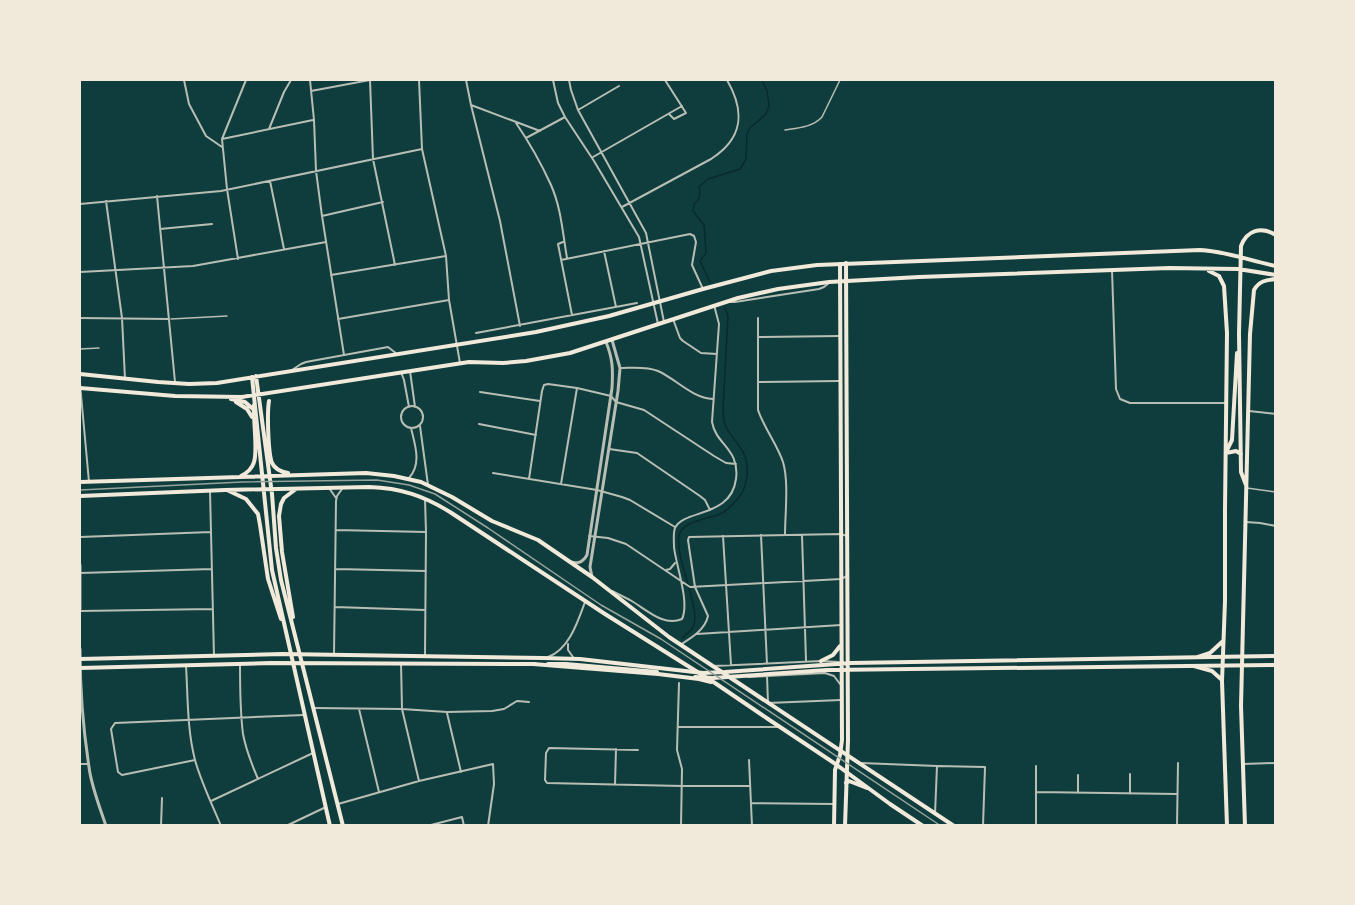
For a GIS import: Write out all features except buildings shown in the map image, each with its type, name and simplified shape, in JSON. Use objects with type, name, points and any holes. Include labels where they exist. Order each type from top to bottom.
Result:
[{"type":"main road","points":[[1247,488],[1241,472],[1240,246],[1254,231],[1266,230],[1275,235]]},
{"type":"main road","points":[[80,374],[208,384],[562,327],[618,314],[771,271],[846,262],[1200,250],[1222,252],[1275,266]]},
{"type":"main road","points":[[1266,264],[1275,261]]},
{"type":"main road","points":[[834,825],[835,772],[841,751],[840,381],[846,262]]},
{"type":"main road","points":[[840,263],[847,536],[848,756],[845,825]]},
{"type":"main road","points":[[1203,269],[1219,276],[1225,289],[1227,333],[1222,665],[1227,825]]},
{"type":"main road","points":[[80,387],[175,396],[242,397],[460,363],[526,361],[570,353],[727,301],[778,289],[846,280],[1112,270],[1203,269],[1238,269],[1275,277]]},
{"type":"main road","points":[[1245,824],[1242,720],[1250,334],[1255,287],[1275,277]]},
{"type":"main road","points":[[1225,454],[1232,440],[1239,334]]},
{"type":"main road","points":[[239,477],[250,470],[255,460],[257,395],[254,376]]},
{"type":"main road","points":[[257,416],[278,392]]},
{"type":"main road","points":[[253,410],[257,395]]},
{"type":"main road","points":[[221,397],[249,405],[257,416],[260,426],[272,494],[276,548],[285,596],[343,825]]},
{"type":"main road","points":[[221,397],[244,406],[257,416]]},
{"type":"main road","points":[[269,401],[272,461],[280,471],[294,475]]},
{"type":"main road","points":[[260,426],[269,556],[330,825]]},
{"type":"main road","points":[[1241,440],[1248,450]]},
{"type":"main road","points":[[1225,454],[1236,451],[1241,454]]},
{"type":"main road","points":[[80,482],[366,474],[409,478],[428,485],[452,497],[484,518],[534,538],[592,577],[680,645],[954,825]]},
{"type":"main road","points":[[80,496],[329,487],[404,490],[443,508],[585,602],[715,682],[923,825]]},
{"type":"main road","points":[[294,633],[279,516],[284,498],[297,488]]},
{"type":"main road","points":[[225,490],[246,499],[258,514],[268,579],[286,632]]},
{"type":"main road","points":[[1198,657],[1215,650],[1224,641]]},
{"type":"main road","points":[[821,661],[834,654],[841,642]]},
{"type":"main road","points":[[847,652],[862,663]]},
{"type":"main road","points":[[80,659],[291,654],[543,658],[579,659],[703,673],[790,669],[1275,665]]},
{"type":"main road","points":[[80,668],[240,663],[566,664],[713,678],[841,663],[1275,656]]},
{"type":"main road","points":[[533,664],[658,674],[715,682]]},
{"type":"main road","points":[[1194,666],[1212,670],[1222,681]]},
{"type":"main road","points":[[847,684],[851,676],[859,669]]},
{"type":"main road","points":[[827,670],[841,680]]},
{"type":"main road","points":[[846,783],[852,781],[872,790]]},
{"type":"street","points":[[184,80],[189,104],[207,136],[222,147]]},
{"type":"street","points":[[238,259],[222,139],[246,80]]},
{"type":"street","points":[[269,129],[291,80]]},
{"type":"street","points":[[310,80],[316,171],[344,355]]},
{"type":"street","points":[[311,91],[370,80],[373,159],[395,265]]},
{"type":"street","points":[[419,80],[422,149],[446,256],[449,300],[460,363]]},
{"type":"street","points":[[466,80],[500,221],[520,326]]},
{"type":"street","points":[[553,80],[554,91],[565,117],[639,237],[658,324]]},
{"type":"street","points":[[569,80],[578,110],[646,233],[664,322]]},
{"type":"street","points":[[665,80],[686,113],[674,119],[669,114]]},
{"type":"street","points":[[622,207],[711,159],[728,147],[738,129],[739,108],[727,80]]},
{"type":"street","points":[[785,130],[819,122],[840,80]]},
{"type":"street","points":[[578,110],[619,86]]},
{"type":"street","points":[[471,105],[540,131]]},
{"type":"street","points":[[592,158],[682,106]]},
{"type":"street","points":[[526,138],[565,117]]},
{"type":"street","points":[[222,139],[314,120]]},
{"type":"street","points":[[516,123],[551,185],[567,258]]},
{"type":"street","points":[[80,204],[204,193],[422,149]]},
{"type":"street","points":[[270,181],[284,249]]},
{"type":"street","points":[[157,196],[175,383]]},
{"type":"street","points":[[106,201],[122,318],[125,379]]},
{"type":"street","points":[[322,216],[382,202]]},
{"type":"street","points":[[160,229],[212,224]]},
{"type":"street","points":[[561,260],[690,234],[694,236],[696,242],[692,265],[703,289]]},
{"type":"street","points":[[80,272],[193,266],[326,242]]},
{"type":"street","points":[[564,242],[558,244],[572,315]]},
{"type":"street","points":[[604,251],[616,307]]},
{"type":"street","points":[[331,275],[446,256]]},
{"type":"street","points":[[1112,270],[1116,389],[1120,399],[1130,403],[1226,403]]},
{"type":"street","points":[[338,319],[449,300]]},
{"type":"street","points":[[476,333],[637,303]]},
{"type":"street","points":[[606,588],[663,620],[682,619],[684,614],[683,592],[674,541],[676,528],[683,521],[720,506],[735,485],[736,464],[732,454],[713,428],[719,321],[714,305]]},
{"type":"street","points":[[80,318],[169,319],[227,316]]},
{"type":"street","points":[[758,318],[758,410],[783,463],[785,535]]},
{"type":"street","points":[[673,319],[683,341],[701,353],[717,354]]},
{"type":"street","points":[[758,337],[843,336]]},
{"type":"street","points":[[592,577],[590,567],[620,368],[612,340]]},
{"type":"street","points":[[570,562],[579,563],[585,558],[590,536],[611,396],[613,367],[606,342]]},
{"type":"street","points":[[292,370],[303,363],[388,347],[397,354]]},
{"type":"street","points":[[80,349],[99,348]]},
{"type":"street","points":[[620,368],[649,368],[703,398],[713,399]]},
{"type":"street","points":[[410,371],[415,407]]},
{"type":"street","points":[[400,372],[404,380],[409,407]]},
{"type":"street","points":[[758,382],[840,381]]},
{"type":"street","points":[[529,479],[540,401],[544,385],[548,384],[611,396],[616,402],[644,410],[714,456],[726,463],[736,464]]},
{"type":"street","points":[[80,387],[89,482]]},
{"type":"street","points":[[561,484],[577,388]]},
{"type":"street","points":[[480,393],[540,401]]},
{"type":"street","points":[[420,426],[411,428],[405,426],[401,417],[403,411],[409,407],[415,407],[423,414],[420,426],[428,485]]},
{"type":"street","points":[[1249,411],[1275,414]]},
{"type":"street","points":[[479,423],[536,435]]},
{"type":"street","points":[[409,478],[415,470],[417,458],[411,428]]},
{"type":"street","points":[[609,449],[637,453],[700,496],[710,510]]},
{"type":"street","points":[[493,473],[597,490],[630,500],[676,528]]},
{"type":"street","points":[[329,487],[336,501],[334,654]]},
{"type":"street","points":[[336,501],[344,487]]},
{"type":"street","points":[[1247,488],[1275,492]]},
{"type":"street","points":[[210,491],[214,656]]},
{"type":"street","points":[[425,499],[425,656]]},
{"type":"street","points":[[1246,522],[1275,526]]},
{"type":"street","points":[[336,530],[426,532]]},
{"type":"street","points":[[80,537],[211,532]]},
{"type":"street","points":[[680,645],[697,634],[708,616],[695,587],[689,537],[841,534],[847,536]]},
{"type":"street","points":[[801,535],[806,662]]},
{"type":"street","points":[[590,536],[608,538],[626,544],[690,587],[842,579],[847,576]]},
{"type":"street","points":[[723,536],[731,665]]},
{"type":"street","points":[[761,536],[767,664]]},
{"type":"street","points":[[666,570],[674,566],[676,562]]},
{"type":"street","points":[[80,565],[80,610],[212,609]]},
{"type":"street","points":[[80,573],[212,569]]},
{"type":"street","points":[[335,569],[426,571]]},
{"type":"street","points":[[543,658],[560,651],[568,641],[585,602]]},
{"type":"street","points":[[335,607],[425,610]]},
{"type":"street","points":[[697,634],[841,625]]},
{"type":"street","points":[[568,641],[569,653],[579,659]]},
{"type":"street","points":[[80,649],[81,718],[95,790],[106,825]]},
{"type":"street","points":[[713,666],[821,661],[841,663]]},
{"type":"street","points":[[240,663],[241,718],[245,743],[258,779]]},
{"type":"street","points":[[401,663],[402,709],[419,782]]},
{"type":"street","points":[[186,666],[188,720],[195,760],[221,825]]},
{"type":"street","points":[[731,678],[827,673],[836,678],[841,687]]},
{"type":"street","points":[[767,676],[768,703],[842,700]]},
{"type":"street","points":[[679,683],[677,750],[682,769],[681,825]]},
{"type":"street","points":[[314,708],[492,711],[502,709],[517,701],[529,702]]},
{"type":"street","points":[[359,709],[379,792]]},
{"type":"street","points":[[447,712],[461,771]]},
{"type":"street","points":[[195,760],[122,775],[118,772],[111,729],[115,723],[304,715]]},
{"type":"street","points":[[678,727],[779,727]]},
{"type":"street","points":[[638,750],[551,748],[546,751],[544,778],[548,783],[750,786]]},
{"type":"street","points":[[615,785],[616,749]]},
{"type":"street","points":[[211,801],[313,753]]},
{"type":"street","points":[[749,760],[752,825]]},
{"type":"street","points":[[858,762],[985,767],[983,825]]},
{"type":"street","points":[[1177,825],[1178,763]]},
{"type":"street","points":[[1243,764],[1275,763]]},
{"type":"street","points":[[80,764],[89,764]]},
{"type":"street","points":[[338,804],[493,764],[494,783],[488,825]]},
{"type":"street","points":[[935,814],[937,766]]},
{"type":"street","points":[[1036,766],[1036,825]]},
{"type":"street","points":[[1130,774],[1130,794]]},
{"type":"street","points":[[1078,775],[1078,793]]},
{"type":"street","points":[[1036,792],[1178,794]]},
{"type":"street","points":[[161,825],[162,798]]},
{"type":"street","points":[[751,803],[834,804]]},
{"type":"street","points":[[286,825],[326,807]]},
{"type":"street","points":[[428,825],[462,817],[464,825]]},
{"type":"waterway","points":[[710,282],[700,261],[706,253],[704,225],[693,211],[694,204],[700,197],[699,187],[708,179],[740,169],[746,159],[747,134],[750,128],[766,114],[769,106],[767,91],[762,80]]},
{"type":"waterway","points":[[682,638],[692,629],[695,621],[692,598],[681,557],[679,535],[691,523],[717,515],[727,509],[742,493],[747,476],[744,454],[726,427],[723,418],[728,316],[725,308]]},
{"type":"railway","points":[[80,490],[242,482],[377,480],[409,485],[435,494],[601,605],[661,639],[941,826]]}]
